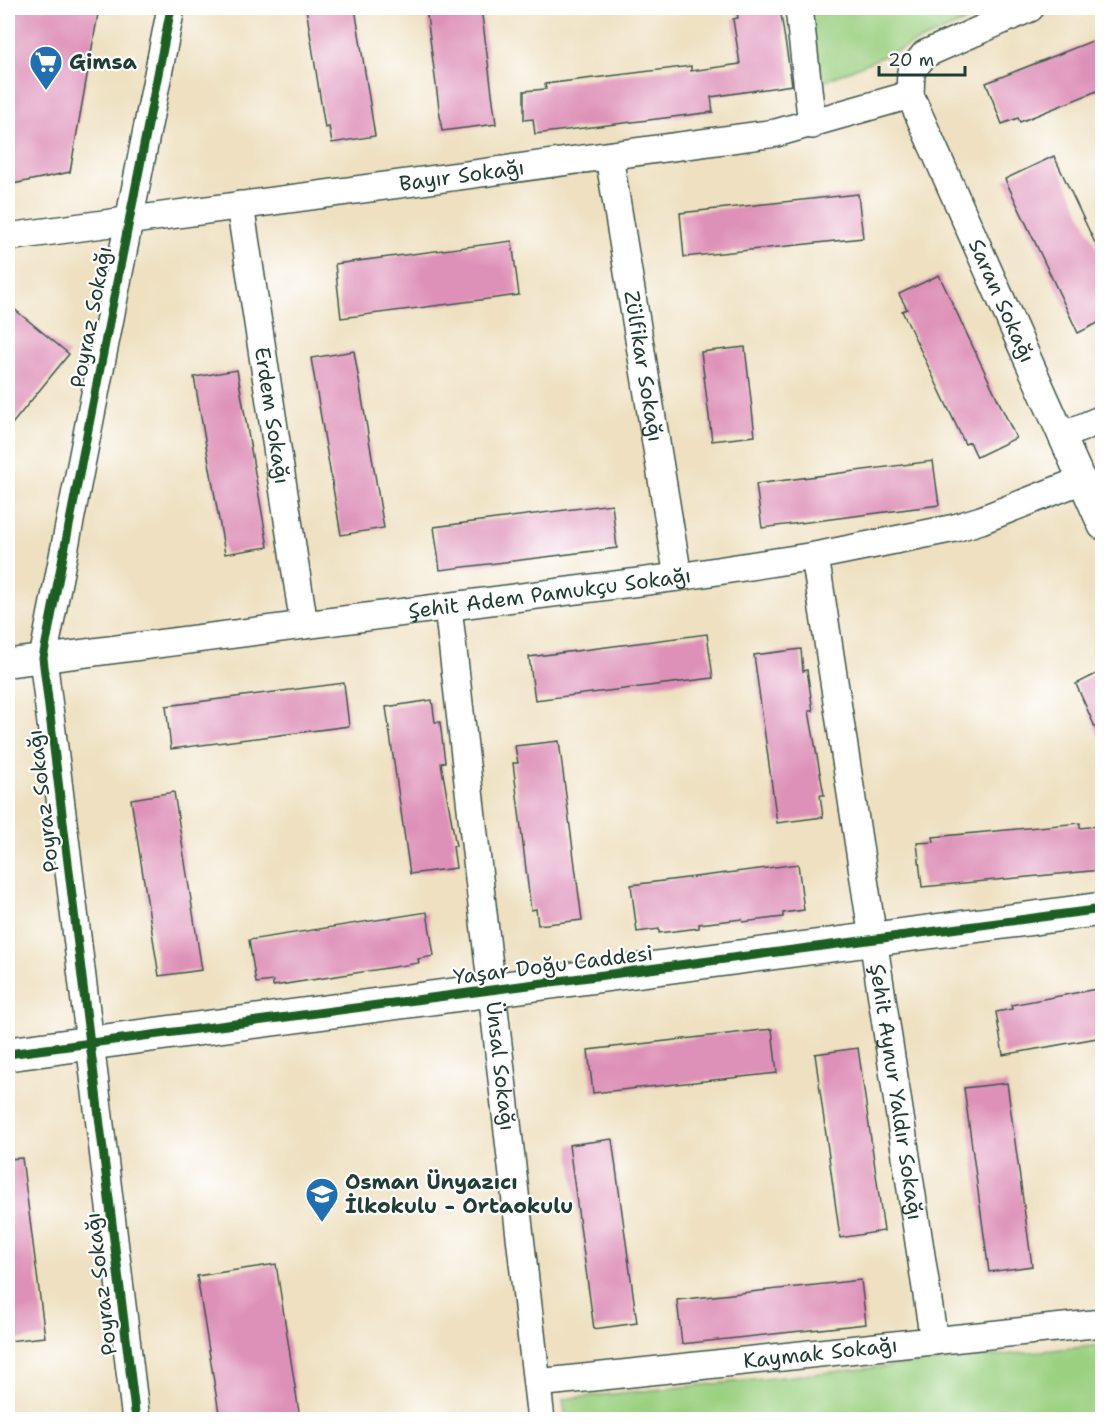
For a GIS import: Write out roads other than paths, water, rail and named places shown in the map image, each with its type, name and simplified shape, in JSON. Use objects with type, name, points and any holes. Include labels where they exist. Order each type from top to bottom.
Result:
[{"type":"street","name":"Poyraz Sokağı","points":[[136,1419],[43,658],[171,8]]},
{"type":"street","points":[[799,8],[812,125]]},
{"type":"street","points":[[911,83],[925,54],[1030,8]]},
{"type":"street","name":"Bayır Sokağı","points":[[8,237],[777,133],[812,125],[911,83]]},
{"type":"street","name":"Saran Sokağı","points":[[911,83],[1102,526]]},
{"type":"street","name":"Zülfikar Sokağı","points":[[609,156],[678,577]]},
{"type":"street","name":"Erdem Sokağı","points":[[240,205],[304,625]]},
{"type":"street","points":[[1062,436],[1102,419]]},
{"type":"street","name":"Şehit Adem Pamukçu Sokağı","points":[[8,663],[678,577],[815,556],[955,528],[1082,480]]},
{"type":"street","name":"Şehit Aynur Yaldır Sokağı","points":[[815,556],[934,1341]]},
{"type":"street","name":"Ünsal Sokağı","points":[[448,606],[541,1419]]},
{"type":"street","name":"Yaşar Doğu Caddesi","points":[[8,1054],[1102,909]]},
{"type":"street","name":"Kaymak Sokağı","points":[[537,1383],[1102,1323]]},
{"type":"place","name":"Gimsa","points":[[46,91]]},
{"type":"place","name":"Osman Ünyazıcı İlkokulu - Ortaokulu","points":[[322,1223]]}]
